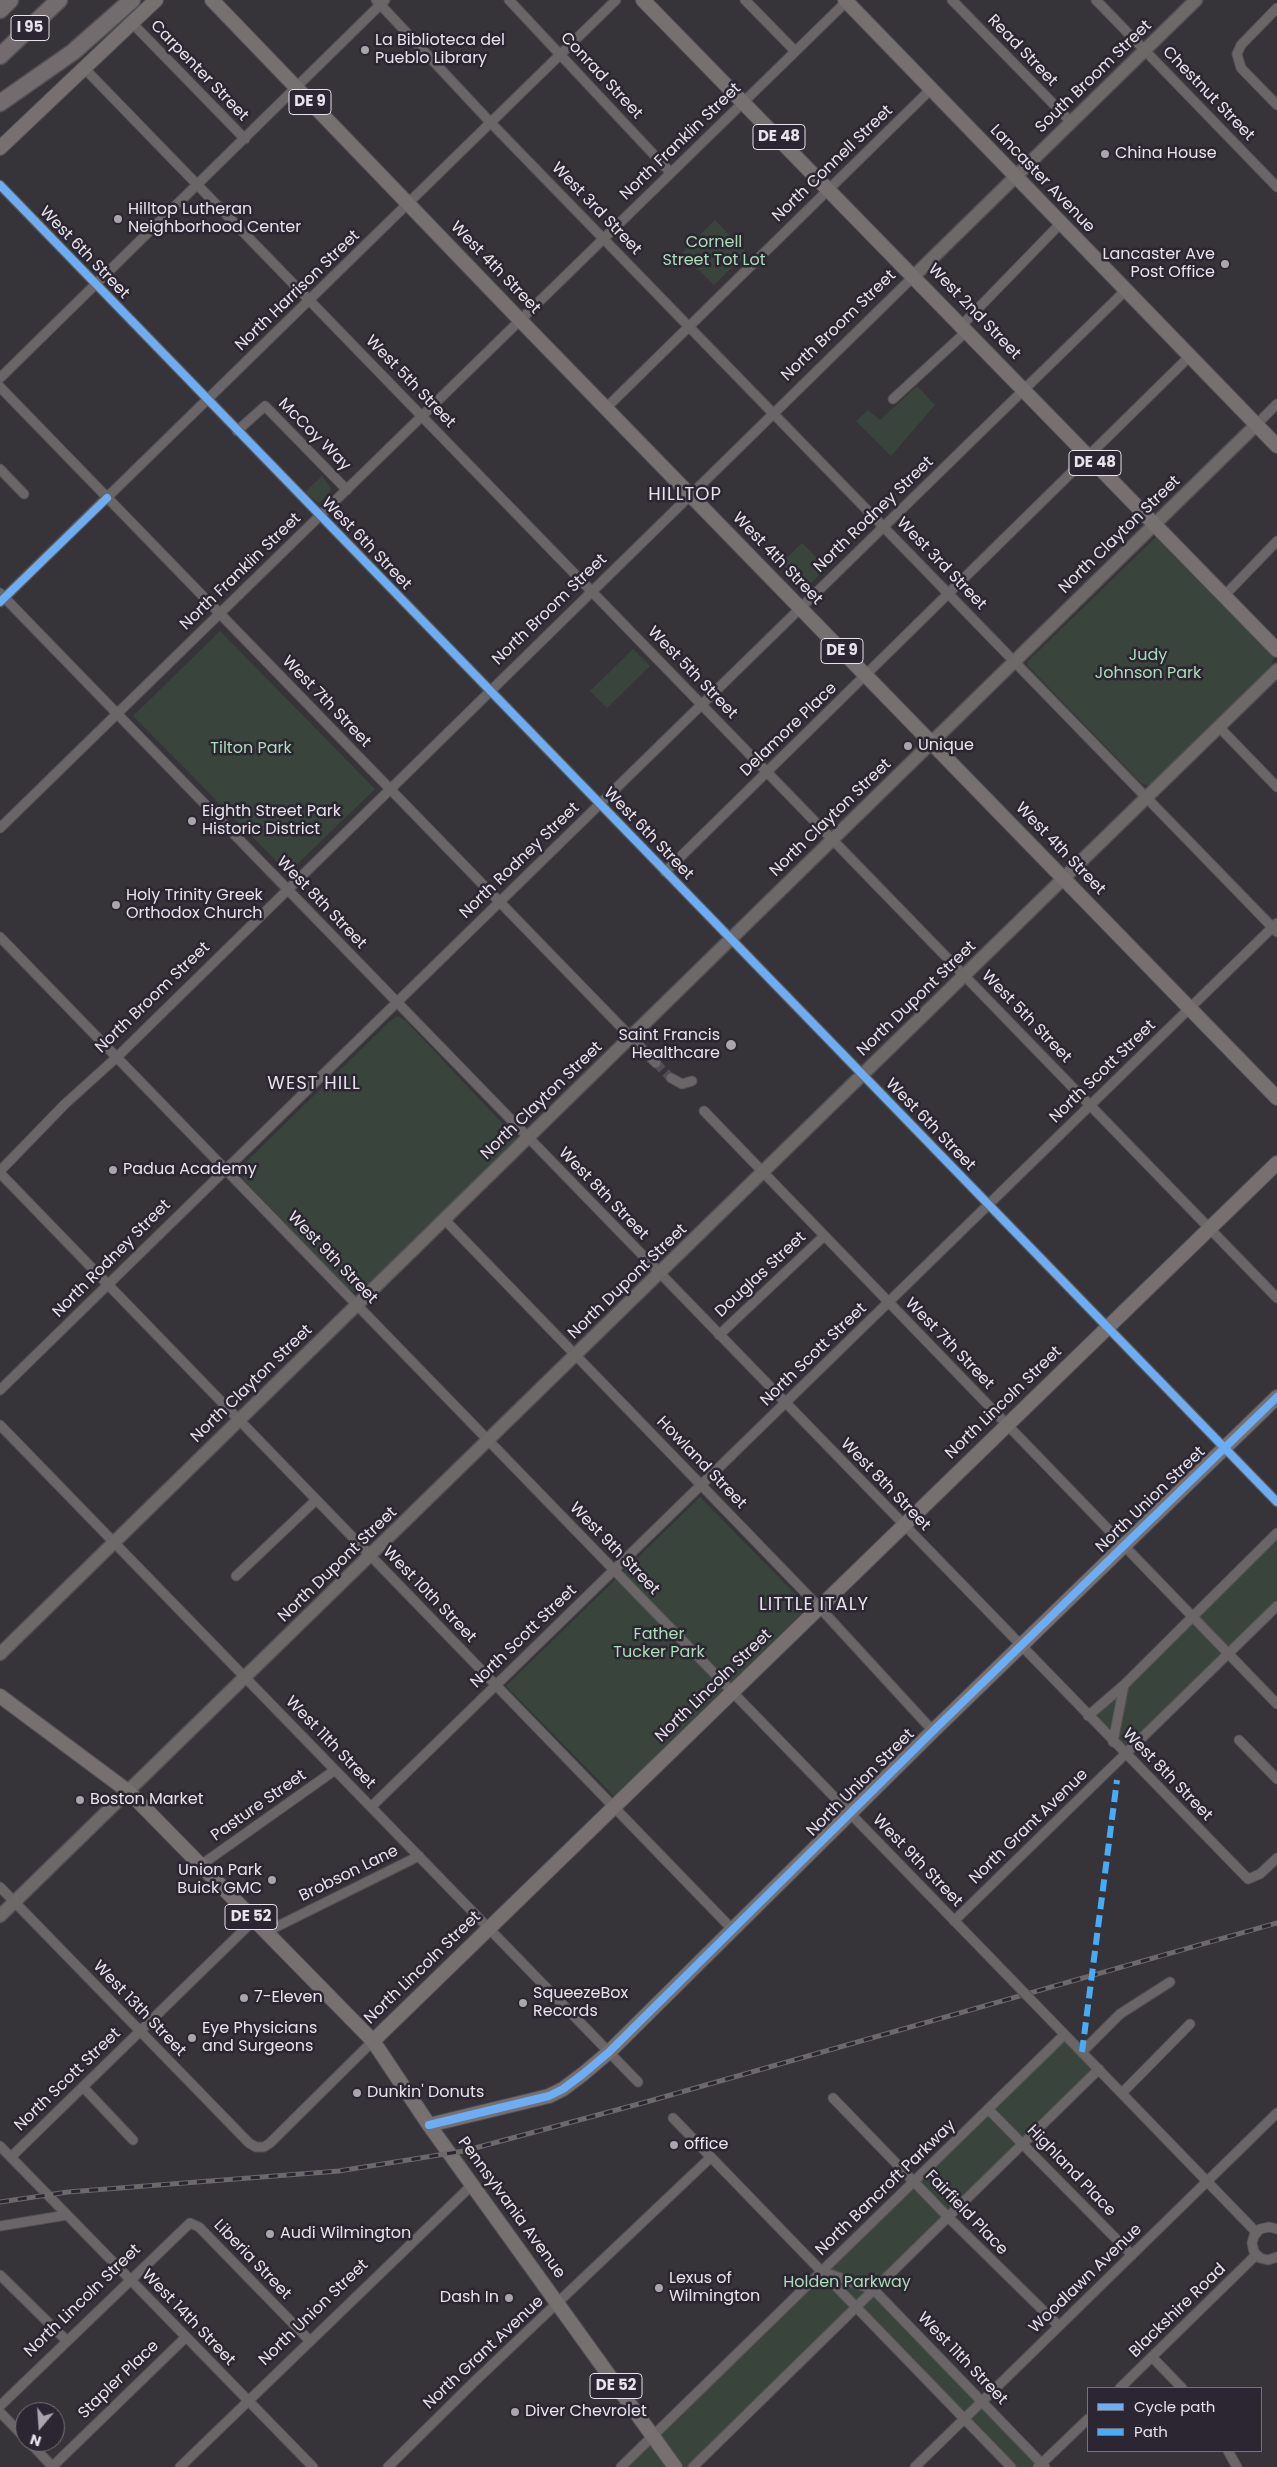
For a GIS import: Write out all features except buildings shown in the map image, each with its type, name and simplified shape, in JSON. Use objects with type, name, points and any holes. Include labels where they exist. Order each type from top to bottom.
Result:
[{"type":"highway","name":"I 95","points":[[0,10],[10,0]]},
{"type":"highway","name":"I 95","points":[[0,56],[59,0]]},
{"type":"highway","points":[[0,103],[73,52],[132,0]]},
{"type":"main road","points":[[0,148],[156,0]]},
{"type":"main road","name":"West 4th Street","points":[[212,0],[520,320],[1277,1098]]},
{"type":"main road","name":"West 2nd Street","points":[[644,0],[1277,650]]},
{"type":"main road","name":"Lancaster Avenue","points":[[846,0],[1277,446]]},
{"type":"main road","name":"North Lincoln Street","points":[[373,2041],[1277,1163]]},
{"type":"main road","name":"North Union Street","points":[[428,2125],[556,2093],[574,2082],[609,2052],[851,1814],[933,1730],[1022,1647],[1277,1397]]},
{"type":"main road","name":"Pennsylvania Avenue","points":[[0,1696],[129,1792],[373,2041],[428,2125],[675,2467]]},
{"type":"street","name":"Conrad Street","points":[[509,0],[671,173]]},
{"type":"street","name":"North Harrison Street","points":[[2,598],[107,498],[616,0]]},
{"type":"street","points":[[745,0],[795,51]]},
{"type":"street","name":"North Franklin Street","points":[[0,828],[846,0]]},
{"type":"street","name":"Read Street","points":[[952,0],[1071,122]]},
{"type":"street","name":"Chestnut Street","points":[[1096,0],[1277,188]]},
{"type":"street","name":"South Broom Street","points":[[1016,176],[1196,0]]},
{"type":"street","points":[[0,378],[245,139],[380,1]]},
{"type":"street","name":"West 3rd Street","points":[[380,1],[491,123],[603,239],[1146,798],[1276,928]]},
{"type":"street","points":[[1277,8],[1241,45],[1237,57],[1241,68],[1277,105]]},
{"type":"street","name":"Carpenter Street","points":[[132,24],[245,139]]},
{"type":"street","name":"West 5th Street","points":[[85,69],[1277,1298]]},
{"type":"street","name":"North Connell Street","points":[[606,408],[931,89]]},
{"type":"street","name":"North Broom Street","points":[[0,1172],[65,1104],[288,890],[1016,176]]},
{"type":"street","name":"West 6th Street","points":[[0,185],[1277,1502]]},
{"type":"street","points":[[893,399],[964,328],[1061,223]]},
{"type":"street","name":"North Rodney Street","points":[[0,1390],[1126,290]]},
{"type":"street","name":"Delamore Place","points":[[665,872],[1190,356]]},
{"type":"street","name":"West 7th Street","points":[[0,387],[656,1063]]},
{"type":"street","points":[[1256,425],[1277,404]]},
{"type":"street","name":"McCoy Way","points":[[237,431],[265,406],[346,490]]},
{"type":"street","name":"North Clayton Street","points":[[0,1654],[1256,425]]},
{"type":"street","points":[[0,469],[24,494]]},
{"type":"street","points":[[1224,596],[1277,541]]},
{"type":"street","name":"West 8th Street","points":[[2,598],[117,714],[1248,1879],[1260,1874],[1277,1858]]},
{"type":"street","name":"North Dupont Street","points":[[0,1916],[1277,670]]},
{"type":"street","points":[[1219,727],[1277,787]]},
{"type":"street","name":"North Scott Street","points":[[371,1807],[1190,1008],[1276,928]]},
{"type":"street","name":"West 9th Street","points":[[0,937],[1256,2232]]},
{"type":"street","points":[[671,1078],[682,1084],[692,1081]]},
{"type":"street","name":"West 7th Street","points":[[704,1111],[1277,1704]]},
{"type":"street","name":"West 10th Street","points":[[0,1172],[733,1930]]},
{"type":"street","name":"Howland Street","points":[[444,1219],[702,1484],[933,1730]]},
{"type":"street","name":"Douglas Street","points":[[719,1335],[824,1236]]},
{"type":"street","name":"West 11th Street","points":[[0,1425],[638,2082]]},
{"type":"street","points":[[236,1576],[316,1500]]},
{"type":"street","points":[[1088,1716],[1124,1685],[1277,1532]]},
{"type":"street","name":"North Grant Avenue","points":[[954,1921],[1277,1606]]},
{"type":"street","points":[[1114,1742],[1124,1685]]},
{"type":"street","points":[[1239,1740],[1277,1779]]},
{"type":"street","name":"Pasture Street","points":[[201,1865],[335,1770]]},
{"type":"street","name":"Brobson Lane","points":[[266,1932],[419,1856]]},
{"type":"street","name":"West 13th Street","points":[[0,1887],[249,2143],[260,2148]]},
{"type":"street","name":"North Scott Street","points":[[11,2157],[254,1920]]},
{"type":"street","points":[[1082,2052],[1120,2014],[1170,1982]]},
{"type":"street","points":[[1122,2093],[1190,2024]]},
{"type":"street","name":"North Bancroft Parkway","points":[[621,2467],[1064,2035]]},
{"type":"street","name":"North Lincoln Street","points":[[260,2148],[270,2143],[373,2041]]},
{"type":"street","points":[[694,2467],[1099,2069]]},
{"type":"street","points":[[83,2087],[133,2140]]},
{"type":"street","name":"Fairfield Place","points":[[832,2098],[948,2217],[1059,2326]]},
{"type":"street","name":"Highland Place","points":[[988,2109],[1132,2255]]},
{"type":"street","name":"Woodlawn Avenue","points":[[916,2467],[1277,2113]]},
{"type":"street","name":"West 11th Street","points":[[673,2118],[1011,2467]]},
{"type":"street","name":"West 14th Street","points":[[0,2146],[313,2467]]},
{"type":"street","name":"North Grant Avenue","points":[[388,2467],[474,2382],[710,2158]]},
{"type":"street","name":"North Union Street","points":[[180,2467],[472,2185]]},
{"type":"street","points":[[0,2226],[67,2215]]},
{"type":"street","name":"North Lincoln Street","points":[[0,2406],[184,2227],[192,2223]]},
{"type":"street","name":"Liberia Street","points":[[192,2223],[199,2227],[310,2342]]},
{"type":"street","points":[[1277,2230],[1267,2227],[1256,2232],[1252,2242],[1256,2255],[1266,2260],[1277,2257]]},
{"type":"street","name":"Blackshire Road","points":[[1121,2387],[1256,2255]]},
{"type":"street","name":"West 11th Street","points":[[822,2271],[874,2290],[1042,2466]]},
{"type":"street","points":[[0,2275],[67,2341]]},
{"type":"street","name":"Stapler Place","points":[[53,2467],[186,2337]]},
{"type":"street","points":[[1152,2357],[1181,2387]]},
{"type":"street","points":[[0,2412],[15,2428]]},
{"type":"street","points":[[1042,2466],[1087,2420]]},
{"type":"street","points":[[39,2452],[53,2467]]},
{"type":"street","points":[[1229,2452],[1237,2467]]},
{"type":"green space","name":"Cornell Street Tot Lot","points":[[715,220],[747,253],[714,285],[682,253]]},
{"type":"green space","points":[[917,386],[935,405],[891,456],[856,421],[868,410],[880,420]]},
{"type":"green space","points":[[322,476],[331,488],[330,493],[319,503],[305,492]]},
{"type":"green space","name":"Judy Johnson Park","points":[[1157,536],[1274,657],[1271,665],[1151,784],[1146,785],[1141,783],[1027,665],[1028,661]]},
{"type":"green space","points":[[802,543],[827,568],[806,588],[781,563]]},
{"type":"green space","name":"Tilton Park","points":[[220,631],[375,789],[288,873],[133,716]]},
{"type":"green space","points":[[633,649],[650,666],[607,708],[590,691]]},
{"type":"green space","points":[[398,1016],[406,1021],[517,1139],[363,1289],[356,1293],[346,1287],[244,1180],[240,1171],[247,1161],[389,1022]]},
{"type":"green space","name":"Father Tucker Park","points":[[700,1497],[808,1607],[614,1796],[506,1686]]},
{"type":"green space","points":[[1277,1533],[1277,1606],[1125,1754],[1088,1716]]},
{"type":"green space","name":"Holden Parkway","points":[[1064,2035],[1099,2069],[874,2290],[1045,2467],[1011,2467],[855,2308],[693,2467],[621,2467]]},
{"type":"tunnel","points":[[656,1063],[671,1078]]},
{"type":"railway","points":[[0,2202],[68,2192],[339,2171],[464,2151],[646,2102],[1277,1923]]},
{"type":"marked path","points":[[1082,2052],[1117,1780]]},
{"type":"cycle path","points":[[0,185],[1277,1502]]},
{"type":"cycle path","points":[[0,602],[107,498]]},
{"type":"cycle path","points":[[429,2125],[549,2096],[563,2089],[609,2052],[933,1731],[1277,1397]]},
{"type":"place","name":"La Biblioteca del Pueblo Library","points":[[365,50]]},
{"type":"place","name":"China House","points":[[1105,154]]},
{"type":"place","name":"Hilltop Lutheran Neighborhood Center","points":[[118,219]]},
{"type":"place","name":"Lancaster Ave Post Office","points":[[1225,264]]},
{"type":"place","name":"Unique","points":[[908,746]]},
{"type":"place","name":"Eighth Street Park Historic District","points":[[192,821]]},
{"type":"place","name":"Holy Trinity Greek Orthodox Church","points":[[116,905]]},
{"type":"place","name":"Saint Francis Healthcare","points":[[731,1045]]},
{"type":"place","name":"Padua Academy","points":[[113,1170]]},
{"type":"place","name":"Boston Market","points":[[80,1800]]},
{"type":"place","name":"Union Park Buick GMC","points":[[272,1880]]},
{"type":"place","name":"7-Eleven","points":[[244,1998]]},
{"type":"place","name":"SqueezeBox Records","points":[[523,2003]]},
{"type":"place","name":"Eye Physicians and Surgeons","points":[[192,2038]]},
{"type":"place","name":"Dunkin' Donuts","points":[[357,2093]]},
{"type":"place","name":"office","points":[[674,2145]]},
{"type":"place","name":"Audi Wilmington","points":[[270,2234]]},
{"type":"place","name":"Lexus of Wilmington","points":[[659,2288]]},
{"type":"place","name":"Dash In","points":[[509,2298]]},
{"type":"place","name":"Diver Chevrolet","points":[[515,2412]]},
{"type":"district","name":"HILLTOP","points":[[685,495]]},
{"type":"district","name":"WEST HILL","points":[[314,1084]]},
{"type":"district","name":"LITTLE ITALY","points":[[814,1605]]}]
